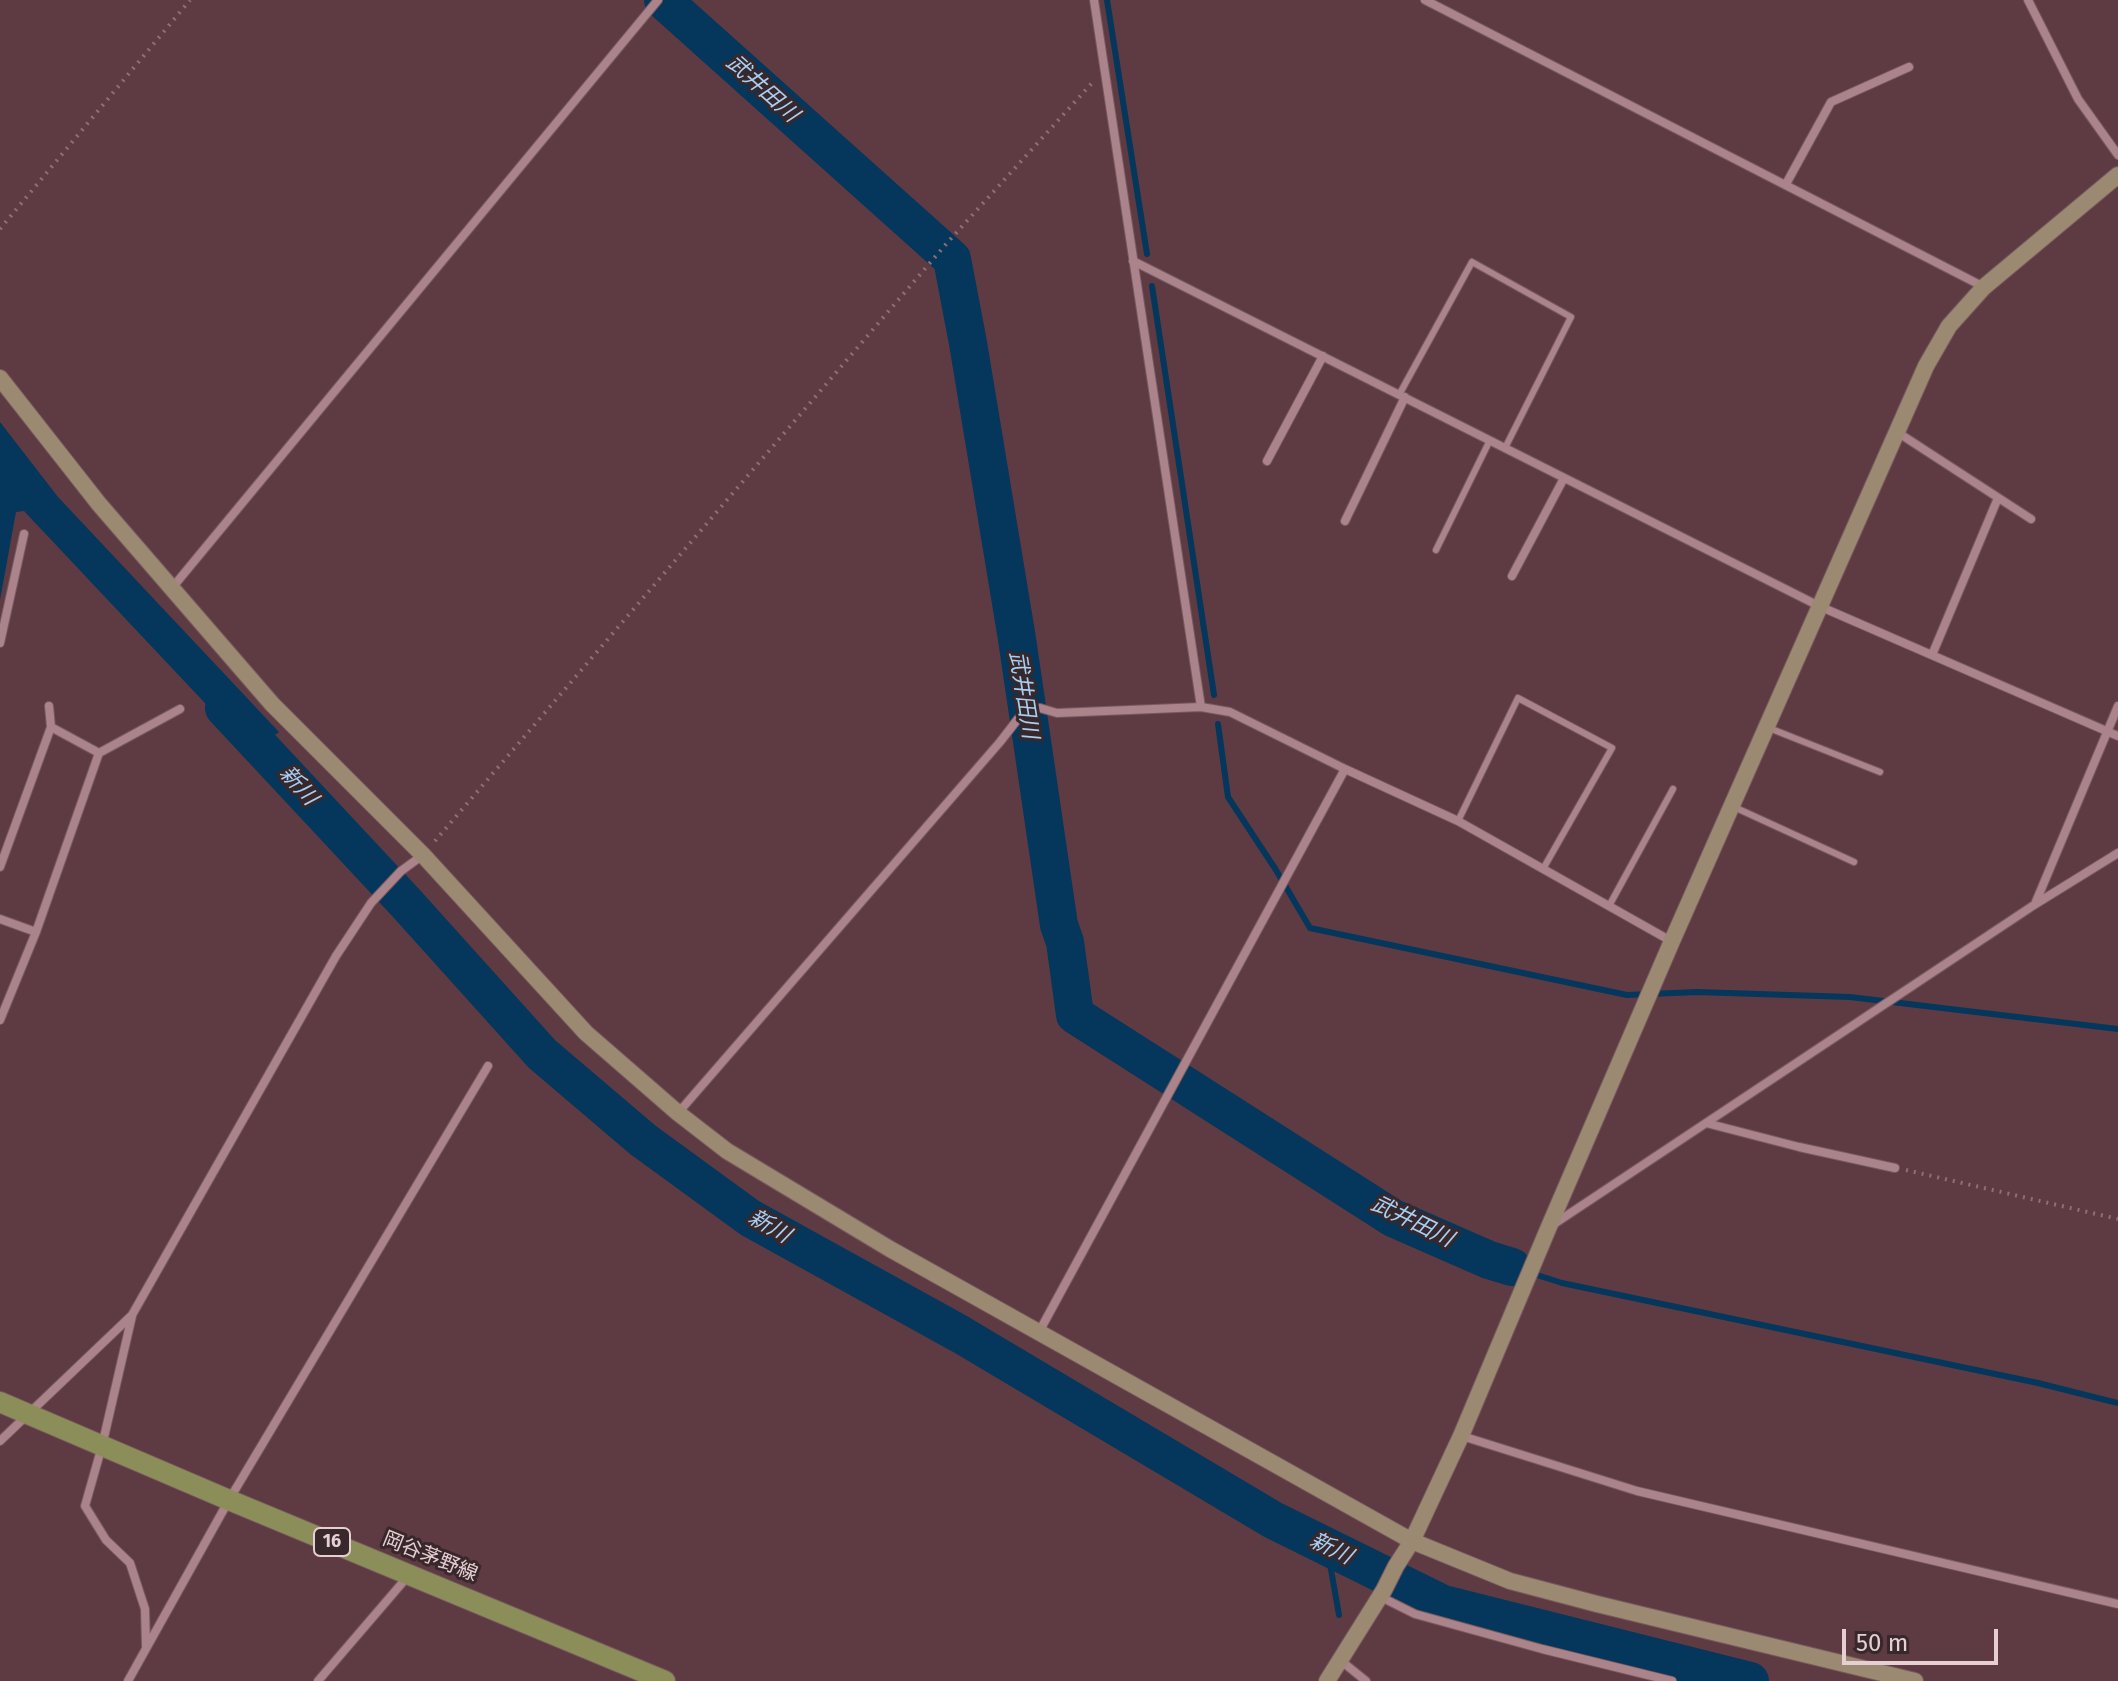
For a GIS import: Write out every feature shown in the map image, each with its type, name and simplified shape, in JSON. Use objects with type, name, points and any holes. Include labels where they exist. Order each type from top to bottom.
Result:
[{"type":"main road","name":"岡谷茅野線","points":[[0,1402],[665,1681]]},
{"type":"street","points":[[172,588],[658,0]]},
{"type":"street","points":[[1094,0],[1201,707]]},
{"type":"street","points":[[1425,0],[1984,287]]},
{"type":"street","points":[[2028,0],[2078,99],[2118,155]]},
{"type":"street","points":[[1786,184],[1831,102],[1909,67]]},
{"type":"street","points":[[1327,1681],[1412,1541],[1461,1436],[1672,941],[1926,366],[1949,326],[1984,287],[2118,175]]},
{"type":"street","points":[[1133,261],[1819,606],[2118,736]]},
{"type":"street","points":[[1267,461],[1323,356]]},
{"type":"street","points":[[0,378],[99,504],[272,704],[423,855],[586,1033],[727,1151],[890,1249],[1412,1541],[1510,1581],[1915,1681]]},
{"type":"street","points":[[1345,521],[1402,396]]},
{"type":"street","points":[[1896,432],[2031,519]]},
{"type":"street","points":[[1512,576],[1564,478]]},
{"type":"street","points":[[1932,655],[1998,498]]},
{"type":"street","points":[[0,643],[24,534]]},
{"type":"street","points":[[0,867],[51,727],[49,706]]},
{"type":"street","points":[[2034,905],[2118,706]]},
{"type":"street","points":[[678,1113],[1024,711],[1040,708],[1057,713],[1201,707],[1230,712],[1458,821],[1672,941]]},
{"type":"street","points":[[0,1020],[36,932],[99,753],[180,709]]},
{"type":"street","points":[[51,727],[99,753]]},
{"type":"street","points":[[1039,1332],[1345,769]]},
{"type":"street","points":[[1548,1229],[2034,905],[2118,853]]},
{"type":"street","points":[[0,1441],[132,1315],[336,956],[375,898],[401,871],[423,855]]},
{"type":"street","points":[[0,919],[36,932]]},
{"type":"street","points":[[128,1681],[229,1500],[488,1066]]},
{"type":"street","points":[[1706,1123],[1895,1168]]},
{"type":"street","points":[[132,1315],[85,1506],[106,1540],[130,1563],[145,1609],[146,1649]]},
{"type":"street","points":[[1461,1436],[1637,1491],[2118,1604]]},
{"type":"street","points":[[318,1681],[410,1574]]},
{"type":"street","points":[[1382,1593],[1415,1614],[1672,1681]]},
{"type":"street","points":[[1339,1659],[1366,1681]]},
{"type":"lane","points":[[1402,396],[1472,262],[1571,317],[1505,448]]},
{"type":"lane","points":[[1436,550],[1490,440]]},
{"type":"lane","points":[[1458,821],[1518,698],[1612,748],[1543,869]]},
{"type":"lane","points":[[1766,727],[1880,772]]},
{"type":"lane","points":[[1609,906],[1673,789]]},
{"type":"lane","points":[[1731,806],[1854,862]]},
{"type":"path","points":[[0,229],[190,0]]},
{"type":"path","points":[[423,855],[947,243],[1104,70]]},
{"type":"path","points":[[1895,1168],[2118,1219]]},
{"type":"water","points":[[0,422],[58,497],[279,732],[251,752],[24,511],[16,512],[0,600]]},
{"type":"waterway","name":"武井田川","points":[[663,0],[952,259],[1017,639],[1075,1015],[1393,1218],[1512,1267]]},
{"type":"waterway","points":[[1107,0],[1147,254]]},
{"type":"waterway","points":[[1152,286],[1214,695]]},
{"type":"waterway","name":"新川","points":[[224,708],[542,1054],[643,1140],[750,1218],[960,1334],[1273,1520],[1443,1604],[1750,1681]]},
{"type":"waterway","points":[[1218,724],[1228,797],[1310,928],[1627,995],[1697,992],[1850,997],[2118,1029]]},
{"type":"waterway","points":[[1512,1267],[1562,1283],[2038,1383],[2118,1403]]},
{"type":"waterway","points":[[1327,1547],[1339,1615]]}]
